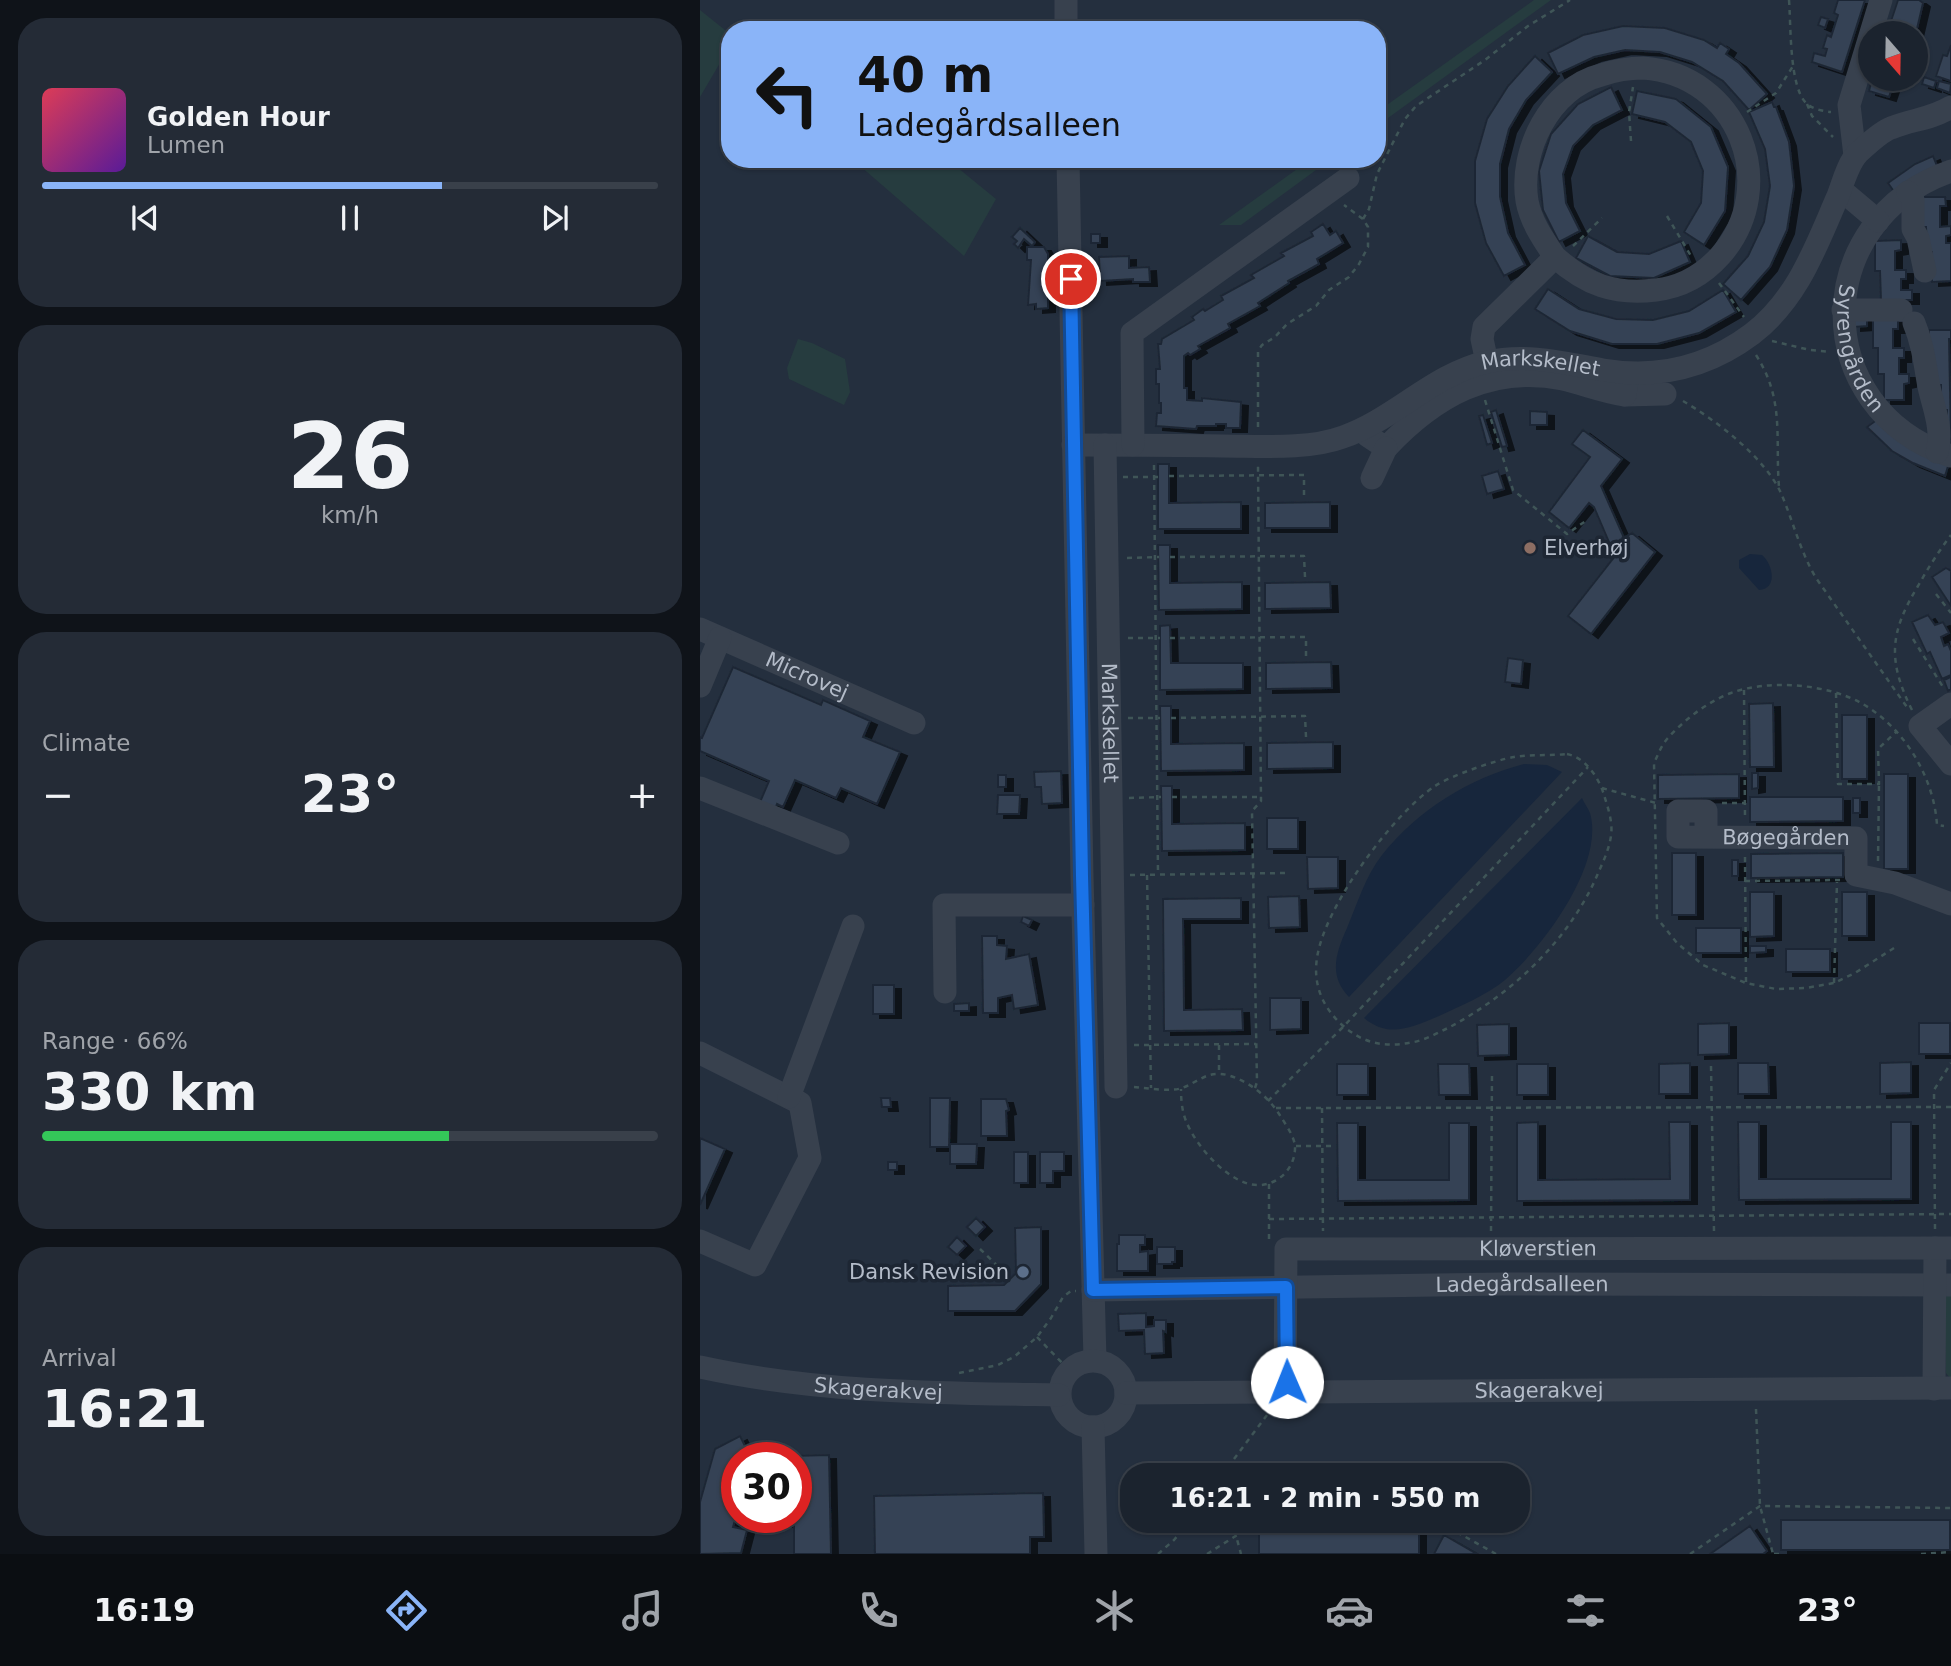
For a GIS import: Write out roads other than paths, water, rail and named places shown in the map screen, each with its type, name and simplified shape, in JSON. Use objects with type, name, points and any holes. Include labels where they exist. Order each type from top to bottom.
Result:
[{"type":"street","points":[[1066,0],[1066,21]]},
{"type":"street","points":[[1855,156],[1849,105],[1851,93],[1881,0]]},
{"type":"street","points":[[1642,68],[1681,76],[1712,96],[1732,121],[1745,145],[1750,181],[1744,217],[1731,244],[1704,272],[1670,288],[1633,293],[1600,286],[1573,273],[1556,259],[1535,228],[1527,200],[1529,152],[1546,116],[1570,90],[1599,75],[1642,68]]},
{"type":"street","points":[[1850,118],[1889,128],[1926,120],[1951,107]]},
{"type":"street","points":[[1855,156],[1889,128]]},
{"type":"street","name":"Markskellet","points":[[1073,445],[1258,446],[1318,443],[1339,439],[1364,430],[1442,379],[1483,373],[1517,358],[1546,359],[1627,384],[1659,372],[1686,367],[1722,353],[1745,339],[1769,319],[1796,286],[1855,156]]},
{"type":"street","points":[[1068,168],[1082,876],[1095,1360]]},
{"type":"street","name":"Syrengården","points":[[1944,454],[1910,438],[1876,407],[1861,383],[1847,348],[1843,310],[1851,268],[1862,244],[1878,221],[1908,192],[1951,171]]},
{"type":"street","points":[[1143,445],[1132,333],[1339,184]]},
{"type":"street","points":[[1840,192],[1878,221]]},
{"type":"street","points":[[1908,192],[1913,200],[1913,229],[1918,238],[1925,271]]},
{"type":"street","points":[[1372,478],[1386,448],[1419,415],[1483,373],[1484,327],[1556,259]]},
{"type":"street","name":"Syrengården","points":[[1843,310],[1907,316],[1922,342],[1944,454]]},
{"type":"street","points":[[1627,384],[1665,394]]},
{"type":"street","points":[[1364,430],[1368,436],[1386,448]]},
{"type":"street","name":"Markskellet","points":[[1105,445],[1116,1087]]},
{"type":"street","points":[[700,686],[710,633]]},
{"type":"street","name":"Microvej","points":[[710,633],[914,723]]},
{"type":"street","points":[[1948,697],[1920,726],[1951,764]]},
{"type":"street","points":[[700,788],[838,843]]},
{"type":"street","name":"Bøgegården","points":[[1706,836],[1856,838],[1857,878],[1951,904]]},
{"type":"street","points":[[1082,876],[1112,876]]},
{"type":"street","points":[[945,992],[944,905],[1083,905]]},
{"type":"street","points":[[789,1097],[853,926]]},
{"type":"street","points":[[700,1053],[800,1103],[810,1158],[755,1265],[700,1241]]},
{"type":"street","points":[[1943,1248],[1943,1388]]},
{"type":"street","name":"Kløverstien","points":[[1277,1393],[1286,1287],[1286,1249],[1943,1248]]},
{"type":"street","name":"Ladegårdsalleen","points":[[1093,1290],[1503,1284],[1943,1285]]},
{"type":"street","points":[[1095,1360],[1117,1371],[1126,1393],[1123,1406],[1116,1417],[1093,1427],[1070,1418],[1062,1407],[1059,1395],[1062,1381],[1069,1370],[1081,1362],[1095,1360]]},
{"type":"street","name":"Skagerakvej","points":[[700,1367],[775,1381],[839,1388],[1059,1395]]},
{"type":"street","name":"Skagerakvej","points":[[1126,1393],[1943,1388]]},
{"type":"street","points":[[1093,1427],[1096,1554]]},
{"type":"water","points":[[1750,554],[1762,555],[1769,564],[1772,576],[1765,589],[1759,590],[1739,568],[1739,560]]},
{"type":"water","points":[[1524,764],[1547,765],[1562,772],[1349,997],[1338,980],[1337,955],[1362,890],[1382,855],[1412,823],[1446,798],[1483,778]]},
{"type":"water","points":[[1582,798],[1590,813],[1592,834],[1588,857],[1567,904],[1520,966],[1490,991],[1419,1024],[1401,1029],[1382,1028],[1364,1018]]},
{"type":"place","name":"Elverhøj","points":[[1530,548]]},
{"type":"place","name":"Dansk Revision","points":[[1023,1272]]}]
